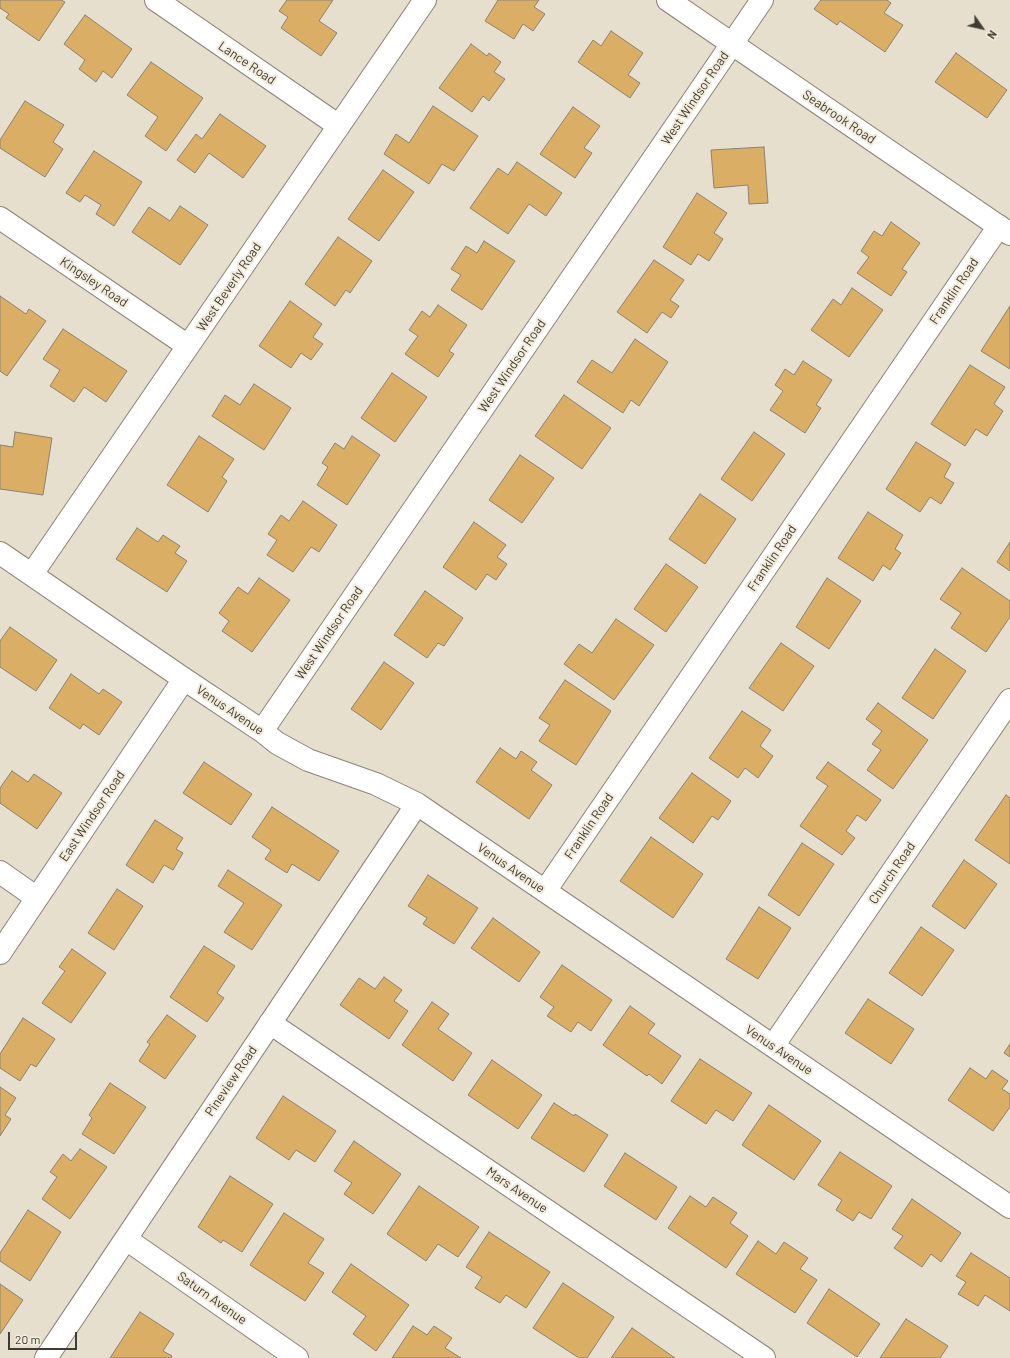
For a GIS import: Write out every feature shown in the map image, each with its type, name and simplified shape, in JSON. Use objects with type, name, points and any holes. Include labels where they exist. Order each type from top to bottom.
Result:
[{"type":"street","name":"Lance Road","points":[[156,0],[339,126]]},
{"type":"street","name":"West Beverly Road","points":[[32,574],[425,0]]},
{"type":"street","name":"Seabrook Road","points":[[668,0],[1004,230]]},
{"type":"street","name":"West Windsor Road","points":[[262,731],[762,0]]},
{"type":"street","name":"Kingsley Road","points":[[0,218],[188,346]]},
{"type":"street","name":"Franklin Road","points":[[544,891],[1004,230]]},
{"type":"street","name":"Venus Avenue","points":[[0,553],[262,731],[277,743],[308,760],[376,784],[417,804],[1010,1206]]},
{"type":"street","name":"East Windsor Road","points":[[0,953],[184,679]]},
{"type":"street","name":"Church Road","points":[[773,1046],[1010,700]]},
{"type":"street","name":"Pineview Road","points":[[46,1358],[417,804]]},
{"type":"street","points":[[0,872],[37,898]]},
{"type":"street","name":"Mars Avenue","points":[[270,1023],[764,1358]]},
{"type":"street","name":"Saturn Avenue","points":[[126,1238],[297,1358]]},
{"type":"building","points":[[0,0],[61,0],[65,2],[39,41],[6,18],[9,14],[0,8]]},
{"type":"building","points":[[287,0],[333,0],[319,21],[337,33],[321,56],[281,28],[288,17],[279,11]]},
{"type":"building","points":[[498,0],[539,0],[534,7],[545,14],[533,31],[523,24],[514,39],[485,21]]},
{"type":"building","points":[[821,0],[887,0],[891,3],[884,13],[903,25],[885,52],[840,21],[837,25],[814,9]]},
{"type":"building","points":[[85,15],[132,49],[112,78],[103,71],[96,82],[79,69],[85,60],[64,44]]},
{"type":"building","points":[[611,31],[643,53],[628,75],[640,83],[630,98],[578,62],[593,40],[601,46]]},
{"type":"building","points":[[471,44],[487,56],[489,53],[501,62],[494,72],[505,79],[489,101],[483,96],[472,112],[439,88]]},
{"type":"building","points":[[956,53],[1007,90],[987,118],[935,82]]},
{"type":"building","points":[[151,62],[203,98],[166,151],[145,136],[158,117],[127,95]]},
{"type":"building","points":[[25,101],[64,125],[53,142],[63,149],[45,177],[0,148],[0,140]]},
{"type":"building","points":[[433,106],[478,136],[454,171],[442,164],[429,184],[384,154],[396,134],[409,143]]},
{"type":"building","points":[[573,107],[600,126],[584,148],[592,153],[575,178],[540,154]]},
{"type":"building","points":[[220,114],[266,146],[243,178],[209,153],[195,173],[177,160],[196,134],[202,139]]},
{"type":"building","points":[[764,147],[768,203],[749,204],[748,185],[714,188],[711,150]]},
{"type":"building","points":[[94,151],[142,182],[114,226],[96,214],[101,205],[85,195],[80,202],[66,193]]},
{"type":"building","points":[[517,162],[562,193],[546,216],[529,204],[508,234],[470,208],[498,168],[508,175]]},
{"type":"building","points":[[383,170],[414,192],[379,241],[348,219]]},
{"type":"building","points":[[697,193],[727,213],[714,233],[723,239],[709,261],[698,254],[691,265],[663,247]]},
{"type":"building","points":[[180,206],[208,225],[180,265],[132,232],[149,207],[170,221]]},
{"type":"building","points":[[891,222],[920,243],[902,269],[907,272],[891,296],[857,273],[869,257],[861,251],[874,231],[882,236]]},
{"type":"building","points":[[338,237],[372,261],[350,293],[346,290],[335,306],[305,284]]},
{"type":"building","points":[[484,241],[515,261],[482,310],[451,290],[461,275],[451,269],[466,246],[477,253]]},
{"type":"building","points":[[654,260],[684,280],[670,300],[679,306],[671,318],[662,312],[647,333],[617,312]]},
{"type":"building","points":[[852,288],[883,310],[849,357],[811,330],[833,299],[841,305]]},
{"type":"building","points":[[0,296],[26,314],[29,309],[46,321],[7,376],[0,371]]},
{"type":"building","points":[[290,301],[322,324],[313,337],[323,344],[311,360],[301,353],[291,368],[259,346]]},
{"type":"building","points":[[438,305],[467,325],[449,351],[454,354],[438,377],[405,354],[418,336],[409,330],[422,311],[430,317]]},
{"type":"building","points":[[1010,306],[1010,369],[981,351]]},
{"type":"building","points":[[63,329],[127,371],[106,402],[84,387],[74,402],[50,386],[60,370],[43,359]]},
{"type":"building","points":[[635,339],[668,362],[639,406],[631,400],[623,413],[577,382],[592,360],[612,373]]},
{"type":"building","points":[[803,361],[832,380],[816,405],[821,408],[805,433],[770,410],[783,391],[775,385],[785,369],[794,375]]},
{"type":"building","points":[[970,365],[1005,387],[994,404],[1003,411],[987,436],[976,429],[965,446],[931,424]]},
{"type":"building","points":[[392,373],[427,397],[395,442],[361,418]]},
{"type":"building","points":[[254,384],[291,408],[264,450],[212,416],[225,395],[240,405]]},
{"type":"building","points":[[564,395],[611,428],[582,469],[535,436]]},
{"type":"building","points":[[15,432],[52,438],[43,495],[0,489],[0,445],[13,447]]},
{"type":"building","points":[[754,432],[785,454],[752,501],[721,479]]},
{"type":"building","points":[[199,436],[234,459],[222,477],[227,481],[208,512],[167,485]]},
{"type":"building","points":[[352,436],[380,455],[347,505],[317,485],[328,467],[322,463],[335,443],[344,449]]},
{"type":"building","points":[[916,442],[951,464],[944,477],[954,483],[941,504],[930,497],[920,512],[886,489]]},
{"type":"building","points":[[520,455],[554,478],[522,523],[489,500]]},
{"type":"building","points":[[700,494],[736,519],[705,564],[669,539]]},
{"type":"building","points":[[303,501],[337,525],[319,552],[311,547],[293,572],[267,555],[277,540],[268,534],[281,515],[289,521]]},
{"type":"building","points":[[868,512],[903,535],[895,549],[901,553],[890,570],[883,565],[873,581],[838,558]]},
{"type":"building","points":[[474,522],[506,545],[497,557],[507,564],[496,580],[487,574],[476,590],[443,567]]},
{"type":"building","points":[[137,528],[158,542],[163,535],[180,546],[175,553],[187,561],[167,592],[116,559]]},
{"type":"building","points":[[1010,542],[1010,571],[997,562]]},
{"type":"building","points":[[666,564],[698,587],[666,632],[634,609]]},
{"type":"building","points":[[962,568],[1010,601],[1010,617],[986,652],[951,628],[961,613],[940,599]]},
{"type":"building","points":[[259,578],[290,600],[252,652],[222,631],[229,621],[219,613],[238,587],[248,594]]},
{"type":"building","points":[[827,578],[861,601],[829,649],[796,627]]},
{"type":"building","points":[[425,591],[463,618],[444,646],[438,643],[427,658],[394,635]]},
{"type":"building","points":[[616,619],[654,645],[614,700],[564,664],[579,644],[592,653]]},
{"type":"building","points":[[10,627],[57,660],[36,691],[0,667],[0,641]]},
{"type":"building","points":[[781,643],[814,666],[783,711],[749,688]]},
{"type":"building","points":[[935,649],[966,671],[933,719],[902,698]]},
{"type":"building","points":[[384,662],[414,683],[381,730],[351,709]]},
{"type":"building","points":[[71,674],[99,694],[103,689],[122,702],[99,735],[83,724],[80,729],[49,708]]},
{"type":"building","points":[[565,680],[611,711],[576,765],[539,741],[550,725],[539,718]]},
{"type":"building","points":[[878,703],[928,740],[893,789],[867,770],[881,750],[872,744],[882,731],[866,719]]},
{"type":"building","points":[[742,711],[771,730],[760,746],[773,756],[758,778],[745,768],[738,778],[709,758]]},
{"type":"building","points":[[500,748],[516,759],[521,751],[537,762],[531,770],[552,785],[529,819],[476,782]]},
{"type":"building","points":[[204,762],[252,794],[231,825],[183,793]]},
{"type":"building","points":[[828,762],[881,800],[866,821],[857,815],[846,831],[855,838],[842,855],[800,826],[828,786],[816,778]]},
{"type":"building","points":[[12,771],[28,782],[34,774],[62,793],[37,829],[0,803],[0,788]]},
{"type":"building","points":[[692,773],[731,801],[718,820],[712,816],[693,843],[659,818]]},
{"type":"building","points":[[1006,795],[1010,798],[1010,864],[975,840]]},
{"type":"building","points":[[272,807],[339,851],[319,881],[292,864],[287,873],[265,859],[271,850],[252,837]]},
{"type":"building","points":[[155,820],[183,838],[176,849],[183,853],[173,870],[164,865],[153,883],[126,865]]},
{"type":"building","points":[[651,837],[703,874],[673,918],[620,881]]},
{"type":"building","points":[[802,843],[834,864],[799,916],[768,895]]},
{"type":"building","points":[[964,860],[997,884],[965,929],[932,906]]},
{"type":"building","points":[[228,870],[282,905],[252,950],[224,932],[244,903],[218,886]]},
{"type":"building","points":[[428,875],[478,908],[454,944],[423,924],[427,918],[408,906]]},
{"type":"building","points":[[117,889],[143,906],[114,950],[88,933]]},
{"type":"building","points":[[759,907],[791,928],[758,979],[726,959]]},
{"type":"building","points":[[493,918],[540,952],[519,982],[471,948]]},
{"type":"building","points":[[921,927],[954,950],[922,996],[889,973]]},
{"type":"building","points":[[204,946],[235,966],[217,993],[224,998],[207,1022],[170,997]]},
{"type":"building","points":[[72,949],[106,973],[71,1023],[42,1003],[65,971],[59,967]]},
{"type":"building","points":[[562,965],[612,1000],[591,1031],[578,1022],[571,1032],[547,1016],[554,1007],[540,997]]},
{"type":"building","points":[[384,977],[402,990],[394,1001],[408,1011],[389,1039],[340,1005],[359,978],[375,989]]},
{"type":"building","points":[[868,999],[914,1029],[891,1064],[845,1033]]},
{"type":"building","points":[[432,1002],[449,1014],[438,1029],[472,1053],[453,1081],[402,1045]]},
{"type":"building","points":[[630,1006],[655,1024],[648,1033],[681,1056],[662,1084],[649,1074],[647,1076],[603,1045]]},
{"type":"building","points":[[167,1015],[196,1036],[165,1079],[139,1061],[150,1044],[147,1042]]},
{"type":"building","points":[[23,1018],[55,1039],[36,1067],[31,1064],[20,1081],[0,1068],[0,1054]]},
{"type":"building","points":[[1010,1044],[1010,1057],[1004,1053]]},
{"type":"building","points":[[700,1059],[752,1093],[733,1121],[716,1110],[706,1124],[671,1101]]},
{"type":"building","points":[[492,1060],[542,1095],[518,1129],[468,1095]]},
{"type":"building","points":[[970,1068],[986,1079],[992,1070],[1008,1081],[1002,1089],[1010,1094],[1010,1107],[993,1131],[948,1100]]},
{"type":"building","points":[[110,1083],[146,1107],[114,1154],[82,1134],[92,1118],[89,1115]]},
{"type":"building","points":[[0,1087],[16,1098],[5,1115],[11,1119],[0,1136]]},
{"type":"building","points":[[283,1096],[336,1131],[315,1162],[296,1150],[289,1160],[256,1138]]},
{"type":"building","points":[[554,1103],[574,1116],[575,1114],[608,1135],[584,1172],[531,1138]]},
{"type":"building","points":[[769,1105],[821,1141],[794,1180],[742,1145]]},
{"type":"building","points":[[354,1141],[401,1174],[373,1214],[344,1194],[352,1183],[334,1171]]},
{"type":"building","points":[[80,1149],[107,1167],[70,1219],[42,1199],[57,1177],[50,1172],[63,1154],[71,1161]]},
{"type":"building","points":[[840,1152],[892,1186],[871,1219],[859,1212],[853,1221],[836,1210],[842,1200],[818,1185]]},
{"type":"building","points":[[625,1153],[677,1187],[656,1220],[604,1186]]},
{"type":"building","points":[[230,1176],[273,1204],[242,1252],[223,1240],[221,1243],[198,1227]]},
{"type":"building","points":[[419,1186],[479,1227],[458,1257],[438,1244],[426,1261],[387,1234]]},
{"type":"building","points":[[690,1196],[706,1207],[713,1197],[737,1213],[730,1223],[748,1236],[726,1268],[668,1228]]},
{"type":"building","points":[[912,1199],[961,1233],[941,1262],[931,1254],[922,1267],[894,1248],[903,1236],[892,1229]]},
{"type":"building","points":[[28,1210],[61,1232],[30,1281],[0,1261],[0,1253]]},
{"type":"building","points":[[284,1213],[324,1239],[308,1263],[324,1273],[305,1301],[250,1265]]},
{"type":"building","points":[[489,1232],[550,1272],[526,1308],[506,1295],[500,1303],[475,1288],[482,1277],[466,1267]]},
{"type":"building","points":[[758,1241],[776,1254],[784,1242],[808,1258],[800,1269],[817,1280],[795,1313],[736,1274]]},
{"type":"building","points":[[971,1253],[1010,1278],[1010,1311],[985,1295],[978,1306],[958,1294],[966,1282],[956,1276]]},
{"type":"building","points":[[351,1264],[409,1305],[376,1351],[353,1334],[366,1316],[332,1292]]},
{"type":"building","points":[[563,1283],[614,1317],[587,1358],[579,1358],[533,1328]]},
{"type":"building","points":[[0,1284],[23,1300],[0,1334]]},
{"type":"building","points":[[829,1289],[880,1324],[857,1357],[807,1323]]},
{"type":"building","points":[[140,1312],[174,1334],[163,1351],[172,1356],[171,1358],[110,1358]]},
{"type":"building","points":[[906,1319],[948,1346],[940,1358],[880,1358]]},
{"type":"building","points":[[413,1326],[427,1335],[434,1326],[452,1338],[445,1348],[461,1358],[392,1358]]},
{"type":"building","points":[[632,1328],[675,1358],[611,1358]]}]
